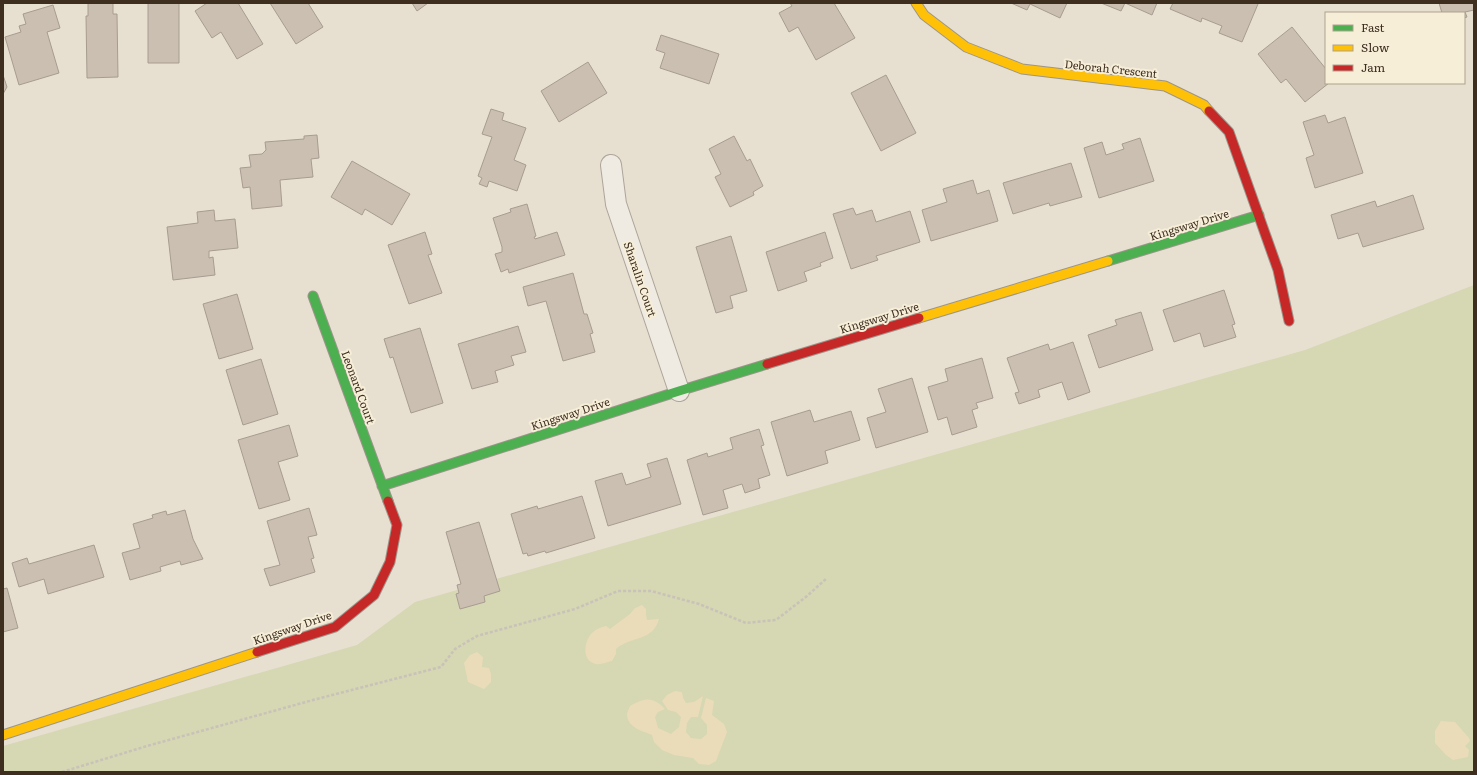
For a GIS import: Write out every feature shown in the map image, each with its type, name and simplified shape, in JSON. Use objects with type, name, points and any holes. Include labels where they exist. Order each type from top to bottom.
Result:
[{"type":"street","name":"Deborah Crescent","points":[[916,3],[924,14],[966,47],[1022,70],[1165,86],[1204,105],[1229,132],[1278,270],[1289,321]]},
{"type":"street","name":"Sharalin Court","points":[[611,166],[616,204],[679,390]]},
{"type":"street","name":"Kingsway Drive","points":[[3,735],[335,627],[374,595],[390,562],[397,525],[382,486],[679,390],[1259,215]]},
{"type":"street","name":"Leonard Court","points":[[313,296],[382,486]]},
{"type":"path","points":[[62,772],[147,746],[313,700],[441,667],[455,649],[477,636],[575,609],[618,591],[651,591],[699,604],[746,623],[776,620],[827,578]]},
{"type":"green space","points":[[1474,285],[1474,772],[3,772],[3,746],[357,645],[415,602],[1305,350]]},
{"type":"sand","points":[[642,605],[646,609],[647,620],[659,619],[652,632],[628,642],[616,649],[616,654],[612,661],[600,664],[591,662],[586,655],[585,650],[587,641],[592,633],[599,628],[606,626],[610,629],[630,614],[635,608]]},
{"type":"sand","points":[[477,652],[483,657],[482,667],[489,668],[491,674],[491,682],[484,689],[468,682],[464,663],[470,655]]},
{"type":"sand","points":[[675,691],[682,692],[686,703],[694,702],[703,696],[698,717],[691,717],[687,723],[686,732],[691,738],[701,739],[707,734],[707,725],[701,718],[706,698],[714,701],[712,715],[724,724],[727,732],[716,761],[709,765],[699,764],[693,758],[674,755],[662,750],[654,742],[652,735],[633,726],[628,719],[627,714],[630,706],[640,701],[652,700],[665,709],[658,712],[655,717],[658,728],[671,734],[679,727],[681,717],[676,712],[668,710],[662,701],[667,695]]},
{"type":"sand","points":[[1441,721],[1455,722],[1469,738],[1470,741],[1465,746],[1469,750],[1468,757],[1453,760],[1435,743],[1435,731]]},
{"type":"building","points":[[88,3],[113,3],[113,14],[117,14],[118,77],[87,78],[86,16],[88,16]]},
{"type":"building","points":[[148,3],[179,3],[179,63],[148,63]]},
{"type":"building","points":[[207,3],[238,3],[263,44],[237,59],[221,32],[212,38],[195,11]]},
{"type":"building","points":[[270,3],[308,3],[323,27],[296,44]]},
{"type":"building","points":[[412,3],[428,3],[417,11]]},
{"type":"building","points":[[790,3],[834,3],[855,38],[816,60],[798,27],[789,32],[779,13],[792,6]]},
{"type":"building","points":[[1011,3],[1067,3],[1060,18],[1030,4],[1027,10]]},
{"type":"building","points":[[1101,3],[1125,3],[1121,11]]},
{"type":"building","points":[[1125,3],[1157,3],[1152,15]]},
{"type":"building","points":[[1173,3],[1258,4],[1242,42],[1219,33],[1222,26],[1202,18],[1201,22],[1170,9]]},
{"type":"building","points":[[1439,3],[1474,3],[1474,10],[1465,12],[1442,12]]},
{"type":"building","points":[[53,5],[60,28],[47,32],[59,73],[19,85],[5,37],[21,32],[19,26],[26,24],[23,14]]},
{"type":"building","points":[[1292,27],[1325,68],[1325,84],[1328,84],[1305,102],[1286,79],[1281,83],[1258,54]]},
{"type":"building","points":[[661,35],[719,54],[709,84],[660,68],[665,53],[656,50]]},
{"type":"building","points":[[588,62],[607,93],[559,122],[541,91]]},
{"type":"building","points":[[3,75],[7,87],[3,94]]},
{"type":"building","points":[[886,75],[916,133],[881,151],[851,93]]},
{"type":"building","points":[[491,109],[504,113],[502,120],[526,128],[514,160],[526,165],[517,191],[489,181],[487,187],[479,184],[482,178],[478,176],[492,137],[482,134]]},
{"type":"building","points":[[1325,115],[1328,123],[1345,117],[1363,173],[1315,188],[1306,158],[1314,155],[1303,122]]},
{"type":"building","points":[[317,135],[319,158],[311,159],[313,177],[280,180],[282,206],[252,209],[250,187],[243,188],[240,168],[251,167],[249,155],[262,154],[266,150],[265,142],[304,139],[304,136]]},
{"type":"building","points":[[734,136],[747,161],[750,159],[763,186],[753,192],[754,195],[730,207],[715,177],[721,174],[709,149]]},
{"type":"building","points":[[1140,138],[1154,181],[1099,198],[1084,148],[1102,142],[1106,155],[1124,149],[1122,144]]},
{"type":"building","points":[[352,161],[410,194],[392,225],[365,209],[362,215],[331,197]]},
{"type":"building","points":[[1071,163],[1082,197],[1050,206],[1049,203],[1013,214],[1003,183]]},
{"type":"building","points":[[973,180],[977,194],[989,190],[998,221],[931,241],[922,210],[947,202],[943,189]]},
{"type":"building","points":[[1413,195],[1424,229],[1363,247],[1358,233],[1338,239],[1331,215],[1375,201],[1377,207]]},
{"type":"building","points":[[527,204],[536,236],[534,237],[535,239],[557,232],[565,255],[509,273],[508,269],[501,272],[495,254],[502,252],[502,247],[493,218],[511,212],[510,209]]},
{"type":"building","points":[[853,208],[856,215],[872,210],[876,222],[910,211],[920,242],[876,256],[878,260],[851,269],[833,214]]},
{"type":"building","points":[[214,210],[215,221],[235,219],[238,248],[209,251],[209,258],[213,257],[215,275],[173,280],[167,227],[198,223],[197,212]]},
{"type":"building","points":[[425,232],[432,254],[428,255],[442,293],[409,304],[388,245]]},
{"type":"building","points":[[825,232],[833,258],[820,263],[821,266],[804,272],[807,281],[778,291],[766,252]]},
{"type":"building","points":[[731,236],[747,291],[730,296],[733,308],[716,313],[696,247]]},
{"type":"building","points":[[573,273],[584,314],[587,314],[593,333],[590,334],[595,352],[563,361],[546,301],[528,306],[523,287]]},
{"type":"building","points":[[1224,290],[1235,324],[1232,325],[1236,337],[1204,347],[1200,333],[1174,342],[1163,310]]},
{"type":"building","points":[[237,294],[253,349],[219,359],[203,304]]},
{"type":"building","points":[[1141,312],[1153,350],[1099,368],[1088,335],[1117,325],[1115,320]]},
{"type":"building","points":[[518,326],[526,352],[511,356],[514,365],[495,371],[498,382],[472,389],[458,344]]},
{"type":"building","points":[[420,328],[443,403],[411,413],[393,357],[390,358],[384,339]]},
{"type":"building","points":[[1073,342],[1090,392],[1068,400],[1062,382],[1038,390],[1040,397],[1019,404],[1015,393],[1019,392],[1007,358],[1048,344],[1050,350]]},
{"type":"building","points":[[982,358],[993,398],[976,403],[978,408],[972,410],[977,427],[952,435],[947,417],[938,420],[928,387],[948,381],[945,369]]},
{"type":"building","points":[[261,359],[278,414],[243,425],[226,370]]},
{"type":"building","points":[[912,378],[928,432],[876,448],[867,418],[886,412],[878,389]]},
{"type":"building","points":[[810,410],[814,422],[851,411],[860,440],[825,451],[828,463],[787,476],[771,422]]},
{"type":"building","points":[[289,425],[298,456],[278,462],[290,500],[259,509],[238,440]]},
{"type":"building","points":[[759,429],[764,445],[761,446],[770,475],[758,479],[760,488],[745,493],[742,484],[723,490],[728,508],[703,515],[687,460],[707,453],[708,457],[733,449],[730,438]]},
{"type":"building","points":[[667,458],[681,504],[608,526],[595,481],[622,473],[626,485],[651,477],[647,464]]},
{"type":"building","points":[[582,496],[595,538],[546,553],[545,551],[528,556],[527,553],[523,554],[511,514],[537,506],[538,509]]},
{"type":"building","points":[[309,508],[317,535],[308,537],[314,558],[311,559],[315,572],[270,586],[264,569],[280,565],[267,521]]},
{"type":"building","points":[[185,510],[193,539],[203,559],[181,565],[180,561],[160,567],[161,571],[130,580],[122,553],[140,548],[133,524],[153,518],[152,515],[166,511],[167,515]]},
{"type":"building","points":[[479,522],[500,591],[484,596],[485,602],[460,609],[456,594],[459,593],[457,585],[461,584],[446,532]]},
{"type":"building","points":[[94,545],[104,577],[48,594],[44,579],[19,587],[12,563],[27,558],[29,564]]},
{"type":"building","points":[[7,588],[18,628],[3,632],[3,589]]},
{"type":"traffic: fast","points":[[1108,261],[1259,215]]},
{"type":"traffic: fast","points":[[313,296],[388,501]]},
{"type":"traffic: fast","points":[[382,486],[767,364]]},
{"type":"traffic: slow","points":[[916,3],[924,15],[966,47],[1022,69],[1165,86],[1204,105],[1209,111]]},
{"type":"traffic: slow","points":[[919,318],[1108,261]]},
{"type":"traffic: slow","points":[[3,735],[257,652]]},
{"type":"traffic: jam","points":[[1209,111],[1229,132],[1278,270],[1289,321]]},
{"type":"traffic: jam","points":[[767,364],[919,318]]},
{"type":"traffic: jam","points":[[257,652],[335,627],[374,595],[390,562],[397,525],[388,501]]}]
